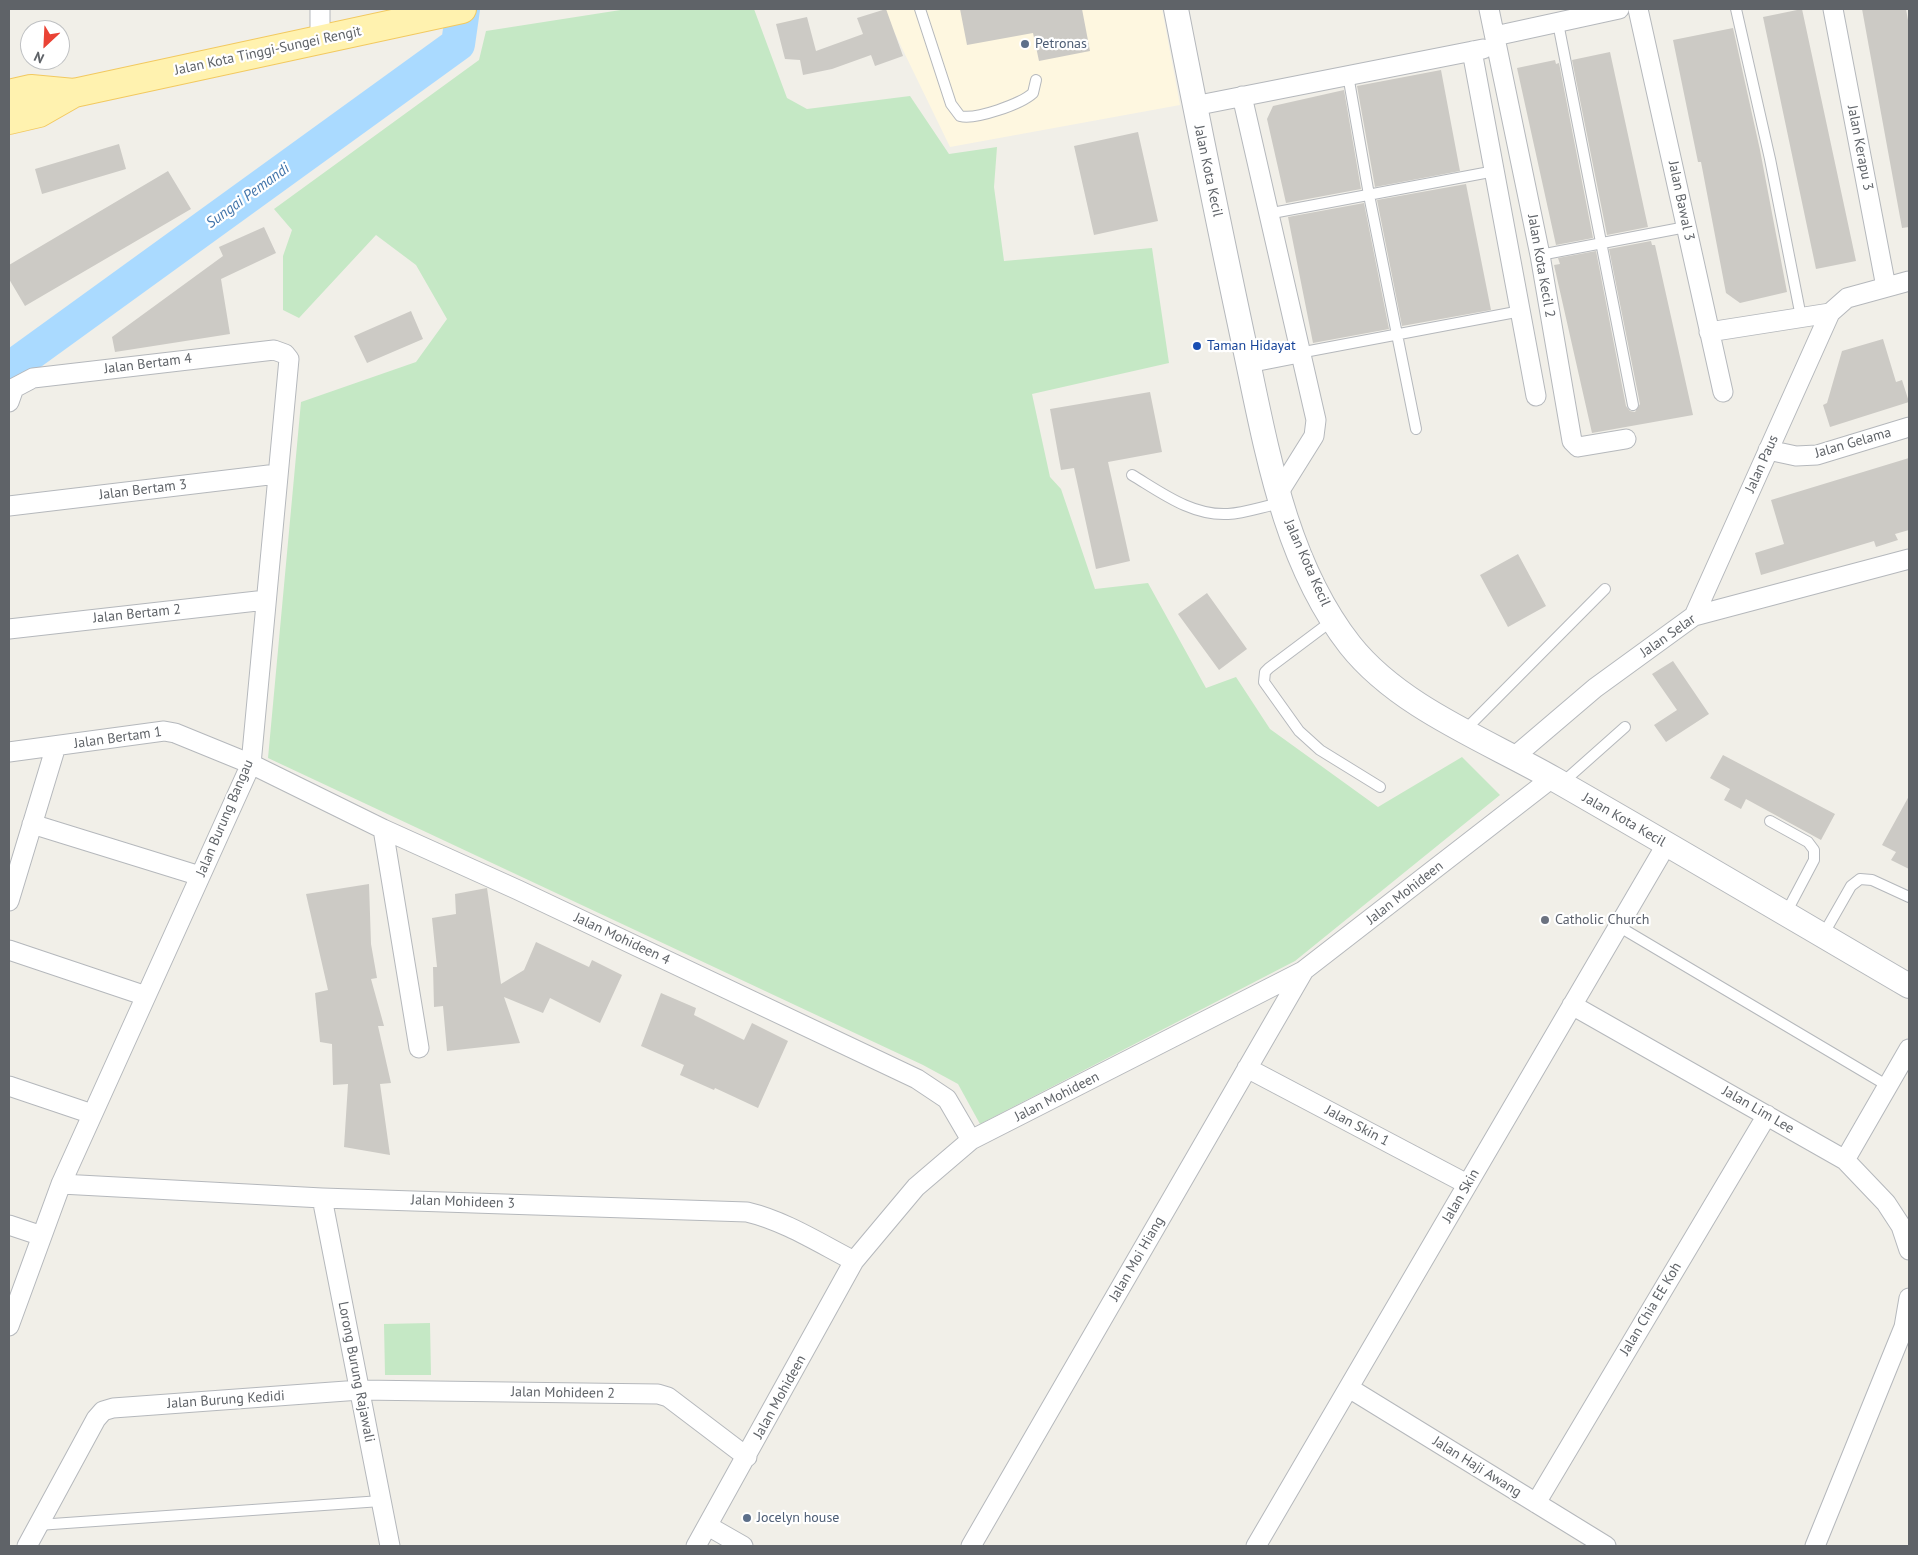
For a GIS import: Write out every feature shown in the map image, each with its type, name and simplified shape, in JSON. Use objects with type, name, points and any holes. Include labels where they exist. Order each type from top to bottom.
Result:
[{"type":"main road","name":"Jalan Kota Tinggi-Sungei Rengit","points":[[9,94],[31,89],[74,93],[462,9]]},
{"type":"main road","name":"Jalan Kota Tinggi-Sungei Rengit","points":[[9,120],[39,113],[74,93]]},
{"type":"street","points":[[320,9],[320,40]]},
{"type":"street","name":"Jalan Kota Kecil","points":[[1176,9],[1194,106],[1248,362],[1280,498],[1296,546],[1333,620],[1350,646],[1372,669],[1397,690],[1909,986]]},
{"type":"street","name":"Jalan Kota Kecil 2","points":[[1489,9],[1540,255],[1574,444],[1578,447],[1626,439]]},
{"type":"street","points":[[1194,106],[1472,51],[1496,41],[1558,23],[1618,9]]},
{"type":"street","name":"Jalan Bawal 3","points":[[1638,9],[1723,392]]},
{"type":"street","name":"Jalan Kerapu 3","points":[[1833,9],[1886,287]]},
{"type":"street","points":[[1472,51],[1536,396]]},
{"type":"street","points":[[1242,96],[1267,214],[1316,420],[1314,436],[1280,498]]},
{"type":"street","points":[[1709,332],[1830,313],[1847,298],[1909,281]]},
{"type":"street","name":"Jalan Paus","points":[[1694,616],[1830,313]]},
{"type":"street","name":"Jalan Bertam 4","points":[[9,402],[14,388],[33,378],[274,350],[285,354],[289,365]]},
{"type":"street","points":[[1248,362],[1299,353]]},
{"type":"street","name":"Jalan Burung Bangau","points":[[9,1326],[61,1184],[251,764],[277,474],[289,365]]},
{"type":"street","name":"Jalan Gelama","points":[[1768,450],[1796,456],[1817,455],[1909,427]]},
{"type":"street","name":"Jalan Bertam 3","points":[[9,506],[277,474]]},
{"type":"street","name":"Jalan Selar","points":[[1514,757],[1595,688],[1694,616],[1909,559]]},
{"type":"street","name":"Jalan Bertam 2","points":[[9,629],[266,600]]},
{"type":"street","name":"Jalan Bertam 1","points":[[9,752],[168,731],[251,764]]},
{"type":"street","points":[[9,901],[56,746]]},
{"type":"street","name":"Jalan Mohideen 4","points":[[251,764],[383,829],[527,894],[917,1079],[947,1099],[971,1140]]},
{"type":"street","name":"Jalan Mohideen","points":[[696,1546],[854,1261],[916,1187],[971,1140],[1303,971],[1557,781]]},
{"type":"street","points":[[32,824],[200,876]]},
{"type":"street","points":[[383,829],[419,1048]]},
{"type":"street","name":"Jalan Skin","points":[[1256,1546],[1666,845]]},
{"type":"street","points":[[9,950],[146,996]]},
{"type":"street","name":"Jalan Moi Hiang","points":[[971,1546],[1303,971]]},
{"type":"street","name":"Jalan Lim Lee","points":[[1572,1005],[1845,1160],[1886,1203],[1901,1226],[1909,1250]]},
{"type":"street","points":[[1845,1160],[1909,1049]]},
{"type":"street","name":"Jalan Skin 1","points":[[1247,1068],[1468,1184]]},
{"type":"street","points":[[9,1086],[92,1114]]},
{"type":"street","name":"Jalan Chia EE Koh","points":[[1536,1503],[1767,1115]]},
{"type":"street","name":"Jalan Mohideen 3","points":[[61,1184],[322,1198],[747,1212],[765,1216],[788,1226],[854,1261]]},
{"type":"street","name":"Lorong Burung Rajawali","points":[[322,1198],[390,1546]]},
{"type":"street","points":[[9,1225],[42,1236]]},
{"type":"street","points":[[1815,1546],[1904,1327],[1909,1298]]},
{"type":"street","name":"Jalan Haji Awang","points":[[1349,1388],[1606,1546]]},
{"type":"street","name":"Jalan Burung Kedidi","points":[[38,1525],[96,1419],[103,1411],[113,1408],[360,1390]]},
{"type":"street","name":"Jalan Mohideen 2","points":[[360,1390],[661,1394],[747,1457]]},
{"type":"street","points":[[27,1546],[38,1525]]},
{"type":"street","points":[[708,1526],[743,1546]]},
{"type":"lane","points":[[920,9],[952,104],[960,116],[971,117],[1023,101],[1033,93],[1036,80]]},
{"type":"lane","points":[[1736,9],[1770,159],[1801,317]]},
{"type":"lane","points":[[1558,23],[1633,406]]},
{"type":"lane","points":[[1348,75],[1396,336],[1416,429]]},
{"type":"lane","points":[[1267,214],[1495,171]]},
{"type":"lane","points":[[1540,255],[1686,227]]},
{"type":"lane","points":[[1299,353],[1521,311]]},
{"type":"lane","points":[[1132,475],[1171,499],[1202,512],[1229,514],[1280,498]]},
{"type":"lane","points":[[1465,730],[1605,588]]},
{"type":"lane","points":[[1333,620],[1269,668],[1265,672],[1264,682],[1299,731],[1320,750],[1380,787]]},
{"type":"lane","points":[[1557,781],[1625,727]]},
{"type":"lane","points":[[1770,821],[1808,842],[1814,850],[1814,860],[1785,914]]},
{"type":"lane","points":[[1823,936],[1851,886],[1860,879],[1872,880],[1909,897]]},
{"type":"lane","points":[[1618,926],[1888,1086]]},
{"type":"lane","points":[[38,1525],[382,1501]]},
{"type":"shaded area","points":[[883,9],[1162,9],[1180,105],[950,147]]},
{"type":"green space","points":[[627,9],[754,9],[787,98],[807,109],[910,96],[949,154],[997,147],[994,187],[1004,261],[1152,248],[1169,363],[1032,394],[1050,477],[1061,489],[1095,589],[1148,583],[1206,688],[1236,677],[1270,729],[1378,807],[1462,757],[1500,795],[1295,961],[980,1124],[958,1084],[923,1065],[268,758],[301,402],[416,362],[447,319],[416,265],[376,235],[299,318],[283,310],[283,256],[292,230],[274,209],[479,60],[486,31]]},
{"type":"green space","points":[[430,1323],[431,1375],[385,1375],[384,1324]]},
{"type":"building","points":[[886,9],[903,56],[875,66],[871,55],[832,69],[803,75],[800,60],[785,59],[776,24],[807,17],[816,51],[863,34],[857,18]]},
{"type":"building","points":[[960,9],[1082,9],[1090,51],[1039,61],[1033,33],[967,45]]},
{"type":"building","points":[[1802,9],[1856,261],[1816,269],[1763,17]]},
{"type":"building","points":[[1862,9],[1906,9],[1909,26],[1909,227],[1902,228]]},
{"type":"building","points":[[1733,28],[1760,150],[1787,292],[1740,303],[1726,293],[1701,162],[1698,162],[1673,40]]},
{"type":"building","points":[[1610,52],[1648,227],[1607,235],[1572,60]]},
{"type":"building","points":[[1555,60],[1556,64],[1559,63],[1593,238],[1556,245],[1517,68]]},
{"type":"building","points":[[1441,70],[1460,171],[1375,187],[1357,86]]},
{"type":"building","points":[[1344,90],[1361,189],[1286,203],[1267,119],[1273,106]]},
{"type":"building","points":[[1138,132],[1158,221],[1094,235],[1074,146]]},
{"type":"building","points":[[119,144],[126,169],[42,194],[35,169]]},
{"type":"building","points":[[168,171],[191,209],[25,306],[9,279],[9,265]]},
{"type":"building","points":[[1466,184],[1491,310],[1402,326],[1377,200]]},
{"type":"building","points":[[1364,203],[1389,329],[1313,343],[1288,217]]},
{"type":"building","points":[[264,227],[276,253],[221,279],[230,334],[115,352],[112,337],[223,256],[219,247]]},
{"type":"building","points":[[1651,241],[1652,245],[1655,245],[1693,415],[1592,433],[1554,265],[1560,264],[1558,258],[1596,251],[1626,406],[1630,411],[1635,412],[1640,404],[1609,249]]},
{"type":"building","points":[[411,311],[423,339],[367,363],[354,336]]},
{"type":"building","points":[[1883,339],[1896,382],[1902,380],[1909,402],[1830,427],[1823,405],[1827,403],[1842,351]]},
{"type":"building","points":[[1150,392],[1162,452],[1108,462],[1130,561],[1096,569],[1074,468],[1061,470],[1050,409]]},
{"type":"building","points":[[1909,458],[1909,530],[1895,534],[1898,540],[1876,547],[1874,541],[1761,575],[1755,553],[1784,544],[1771,500]]},
{"type":"building","points":[[1518,554],[1546,606],[1508,627],[1480,575]]},
{"type":"building","points":[[1207,593],[1247,649],[1219,670],[1178,614]]},
{"type":"building","points":[[1673,661],[1709,714],[1666,742],[1654,725],[1677,710],[1652,674]]},
{"type":"building","points":[[1723,755],[1835,814],[1821,840],[1746,799],[1741,809],[1724,800],[1730,789],[1710,778]]},
{"type":"building","points":[[1909,796],[1909,869],[1891,860],[1896,852],[1882,845]]},
{"type":"building","points":[[369,884],[371,944],[377,978],[371,979],[384,1026],[378,1026],[391,1083],[380,1084],[390,1155],[344,1147],[348,1084],[333,1085],[332,1044],[320,1042],[315,993],[328,990],[306,894]]},
{"type":"building","points":[[487,888],[501,984],[524,970],[536,942],[589,967],[592,960],[622,975],[600,1023],[550,998],[543,1013],[504,997],[520,1043],[447,1051],[443,1006],[434,1007],[433,967],[437,967],[432,918],[456,914],[455,894]]},
{"type":"building","points":[[661,993],[696,1008],[694,1015],[744,1040],[752,1023],[788,1041],[758,1108],[715,1088],[714,1090],[680,1075],[684,1065],[641,1046]]},
{"type":"waterway","name":"Sungai Pemandi","points":[[9,369],[458,44],[463,9]]},
{"type":"place","name":"Petronas","points":[[1025,44]]},
{"type":"place","name":"Taman Hidayat","points":[[1197,346]]},
{"type":"place","name":"Catholic Church","points":[[1545,920]]},
{"type":"place","name":"Jocelyn house","points":[[747,1518]]}]
